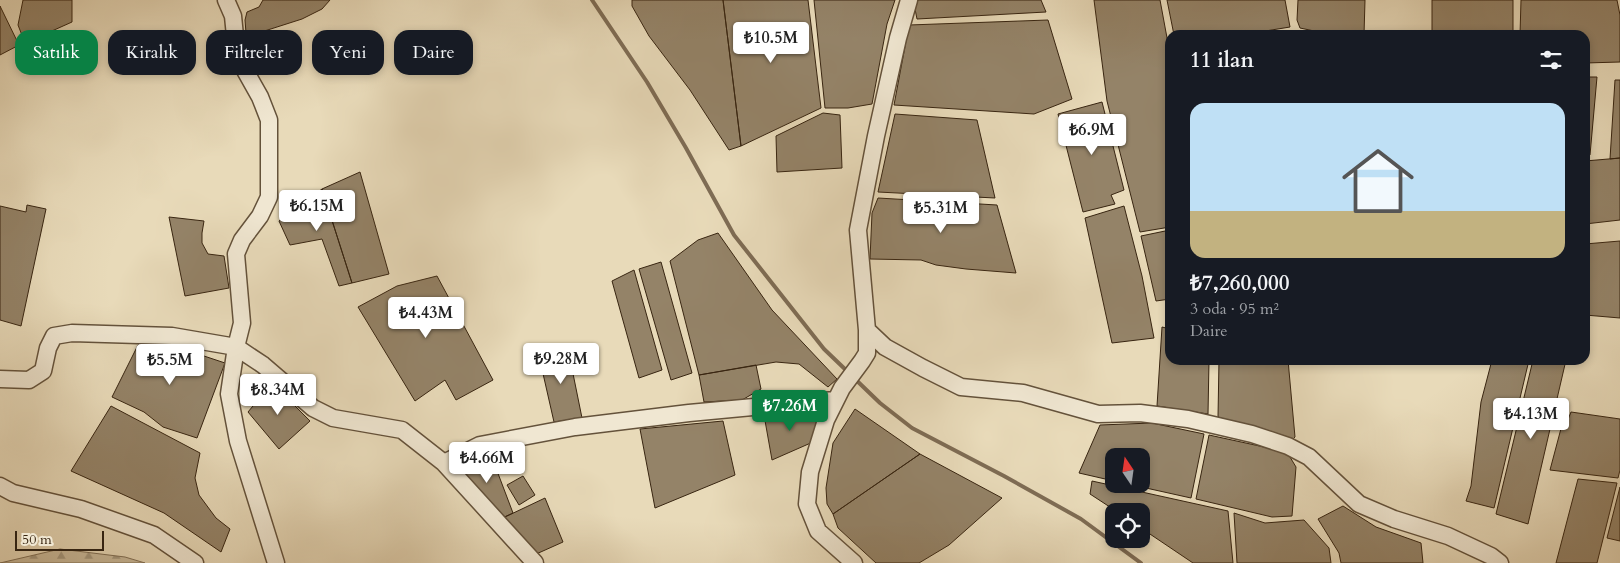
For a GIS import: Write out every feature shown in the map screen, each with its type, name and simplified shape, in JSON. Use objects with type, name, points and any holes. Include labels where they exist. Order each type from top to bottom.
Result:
[{"type":"street","points":[[226,0],[233,16],[237,56],[260,97],[269,120],[268,197],[260,216],[242,240],[236,254],[242,324],[236,347],[229,394],[238,441],[276,563]]},
{"type":"street","points":[[854,563],[818,531],[807,504],[810,472],[826,420],[839,394],[862,361],[866,352],[867,330],[858,230],[876,136],[898,38],[909,0]]},
{"type":"street","points":[[867,330],[886,347],[961,387],[1023,393],[1098,414],[1140,413],[1188,419],[1252,434],[1288,446],[1310,457],[1359,504],[1394,519],[1448,536],[1491,556],[1500,563]]},
{"type":"street","points":[[0,379],[29,380],[44,371],[48,348],[54,336],[72,333],[172,336],[236,347],[263,365],[313,408],[333,418],[402,430],[444,463],[535,563]]},
{"type":"street","points":[[444,463],[480,445],[574,427],[796,402],[839,394]]},
{"type":"street","points":[[0,486],[13,493],[82,509],[154,535],[195,563]]},
{"type":"green space","points":[[60,549],[125,557],[145,563],[0,563]]},
{"type":"building","points":[[23,0],[72,0],[72,22],[54,30],[20,30],[18,25]]},
{"type":"building","points":[[263,0],[330,0],[322,9],[302,19],[268,30],[246,30],[247,12],[259,7]]},
{"type":"building","points":[[632,0],[723,0],[741,146],[729,150],[690,90],[649,36],[632,6]]},
{"type":"building","points":[[723,0],[808,0],[821,108],[741,146]]},
{"type":"building","points":[[814,0],[895,0],[887,24],[872,104],[848,108],[825,108]]},
{"type":"building","points":[[918,0],[1041,0],[1046,12],[917,19],[915,9]]},
{"type":"building","points":[[1094,0],[1160,0],[1166,30],[1165,228],[1140,232],[1107,101]]},
{"type":"building","points":[[1167,0],[1285,0],[1290,27],[1272,30],[1173,30]]},
{"type":"building","points":[[1298,0],[1365,0],[1364,30],[1309,30],[1300,28],[1297,20]]},
{"type":"building","points":[[1432,0],[1513,0],[1513,30],[1432,30]]},
{"type":"building","points":[[1521,0],[1617,0],[1620,15],[1620,62],[1590,63],[1590,30],[1520,30]]},
{"type":"building","points":[[0,6],[15,37],[15,47],[0,55]]},
{"type":"building","points":[[1048,20],[1072,99],[1034,114],[894,105],[909,25]]},
{"type":"building","points":[[1590,77],[1597,77],[1590,155]]},
{"type":"building","points":[[1615,80],[1620,80],[1620,158],[1610,159]]},
{"type":"building","points":[[1102,102],[1124,190],[1111,195],[1115,204],[1083,212],[1058,114]]},
{"type":"building","points":[[823,113],[840,115],[842,168],[777,172],[776,136]]},
{"type":"building","points":[[895,114],[977,120],[995,198],[878,192]]},
{"type":"building","points":[[1620,158],[1620,220],[1590,223],[1590,161]]},
{"type":"building","points":[[360,172],[389,274],[352,283],[322,189]]},
{"type":"building","points":[[322,189],[352,283],[339,286],[322,239],[290,245],[279,221]]},
{"type":"building","points":[[878,198],[997,205],[1016,273],[936,265],[921,260],[870,259],[872,213]]},
{"type":"building","points":[[27,205],[46,209],[21,326],[0,320],[0,206],[26,212]]},
{"type":"building","points":[[1124,206],[1142,276],[1154,338],[1112,343],[1085,218]]},
{"type":"building","points":[[169,217],[204,221],[202,243],[208,254],[224,256],[229,288],[185,296]]},
{"type":"building","points":[[1165,231],[1165,300],[1156,301],[1141,236]]},
{"type":"building","points":[[718,233],[772,310],[837,379],[828,387],[799,364],[776,362],[699,375],[670,261],[698,240]]},
{"type":"building","points":[[1620,241],[1620,318],[1590,315],[1590,244]]},
{"type":"building","points":[[661,262],[692,373],[671,380],[639,269]]},
{"type":"building","points":[[634,270],[662,370],[639,378],[612,281]]},
{"type":"building","points":[[437,276],[493,380],[456,400],[445,380],[415,401],[358,307],[397,286]]},
{"type":"building","points":[[1162,327],[1165,328],[1165,365],[1209,365],[1208,414],[1157,406]]},
{"type":"building","points":[[165,343],[225,363],[197,438],[163,427],[144,412],[112,397],[138,345]]},
{"type":"building","points":[[567,344],[582,418],[554,422],[539,356]]},
{"type":"building","points":[[756,365],[761,389],[742,400],[704,402],[699,375]]},
{"type":"building","points":[[1219,365],[1288,365],[1295,437],[1291,441],[1218,417]]},
{"type":"building","points":[[1491,365],[1528,365],[1494,508],[1466,501],[1471,486],[1481,402]]},
{"type":"building","points":[[1532,365],[1565,365],[1528,524],[1496,514]]},
{"type":"building","points":[[272,383],[310,421],[279,449],[248,412]]},
{"type":"building","points":[[111,406],[200,453],[195,478],[199,495],[216,518],[230,529],[221,552],[164,513],[71,471]]},
{"type":"building","points":[[855,409],[920,454],[833,514],[827,504],[826,488],[833,443]]},
{"type":"building","points":[[819,411],[813,442],[772,460],[764,415]]},
{"type":"building","points":[[1571,412],[1620,419],[1620,470],[1618,478],[1550,470],[1563,421],[1567,422]]},
{"type":"building","points":[[723,421],[735,475],[655,508],[640,429]]},
{"type":"building","points":[[1152,423],[1204,434],[1191,498],[1150,489],[1150,448],[1105,448],[1105,479],[1079,473],[1100,425]]},
{"type":"building","points":[[1209,435],[1287,452],[1296,467],[1292,516],[1272,517],[1196,499]]},
{"type":"building","points":[[920,454],[1002,498],[949,545],[919,563],[876,563],[838,528],[833,514]]},
{"type":"building","points":[[491,455],[513,513],[500,519],[456,468],[463,463]]},
{"type":"building","points":[[523,476],[535,495],[519,505],[507,485]]},
{"type":"building","points":[[1578,479],[1617,483],[1597,563],[1556,563]]},
{"type":"building","points":[[1092,481],[1105,484],[1105,493],[1146,493],[1228,511],[1233,563],[1193,563],[1150,534],[1150,503],[1105,504],[1090,494]]},
{"type":"building","points":[[1620,487],[1620,541],[1607,538]]},
{"type":"building","points":[[545,498],[563,542],[534,555],[505,517]]},
{"type":"building","points":[[1343,506],[1376,527],[1421,543],[1423,563],[1341,563],[1339,553],[1318,519]]},
{"type":"building","points":[[1234,513],[1265,523],[1304,520],[1329,548],[1331,563],[1237,563]]},
{"type":"waterway","points":[[592,0],[647,82],[734,235],[824,349],[848,372]]},
{"type":"waterway","points":[[854,378],[880,403],[912,428],[1081,519],[1141,563]]}]
